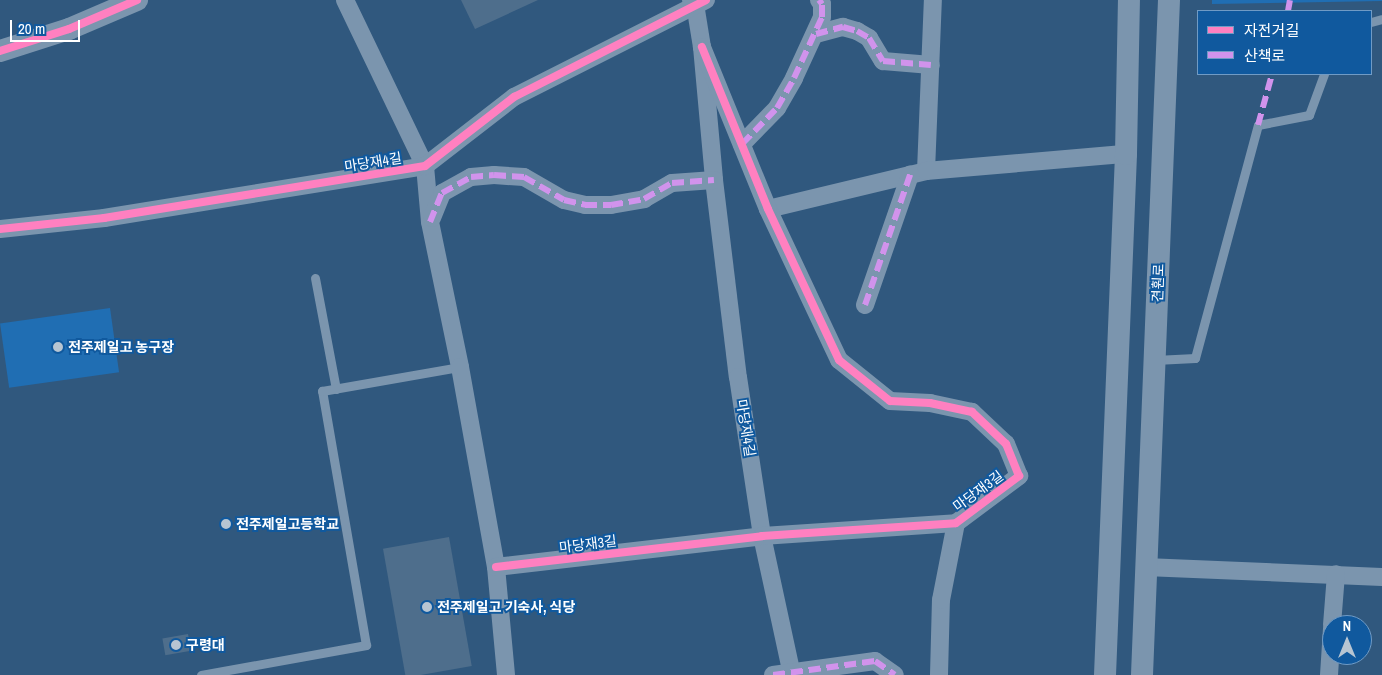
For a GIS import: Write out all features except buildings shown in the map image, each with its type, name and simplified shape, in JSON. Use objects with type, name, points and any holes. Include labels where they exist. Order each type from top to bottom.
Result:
[{"type":"street","points":[[0,51],[70,29],[137,0]]},
{"type":"street","name":"마당재4길","points":[[345,0],[425,166],[430,222],[460,366]]},
{"type":"street","points":[[742,144],[777,108],[816,34],[822,17],[822,4],[819,0]]},
{"type":"street","points":[[865,305],[918,173],[931,65],[933,0]]},
{"type":"street","points":[[1105,675],[1126,154],[1129,0]]},
{"type":"street","name":"견훤로","points":[[1142,675],[1169,0]]},
{"type":"street","name":"마당재4길","points":[[0,229],[104,218],[425,166],[514,97],[697,1],[714,180],[738,377],[762,536],[792,673]]},
{"type":"street","points":[[816,34],[843,28],[857,31],[869,38],[883,61],[931,65]]},
{"type":"street","points":[[702,47],[768,209],[918,173],[1126,154]]},
{"type":"street","points":[[430,222],[442,193],[471,177],[494,175],[524,177],[564,200],[585,205],[611,205],[644,199],[672,184],[714,180]]},
{"type":"street","name":"마당재3길","points":[[496,567],[762,536],[956,523],[1019,476],[1006,444],[972,412],[930,403],[890,401],[839,360],[768,209]]},
{"type":"street","points":[[460,366],[496,567],[506,675]]},
{"type":"street","name":"마당재3길","points":[[939,675],[941,600],[956,523]]},
{"type":"street","points":[[1145,567],[1336,574],[1382,578]]},
{"type":"street","points":[[1333,615],[1336,574]]},
{"type":"street","points":[[773,675],[874,661],[895,675]]},
{"type":"lane","points":[[1155,360],[1195,358],[1258,125],[1309,115],[1324,75]]},
{"type":"lane","points":[[315,278],[336,389]]},
{"type":"lane","points":[[201,675],[366,645],[322,391],[460,366]]},
{"type":"shaded area","points":[[1212,0],[1382,0],[1382,1],[1212,4]]},
{"type":"shaded area","name":"전주제일고 농구장","points":[[110,308],[119,372],[9,388],[0,323]]},
{"type":"marked path","points":[[742,144],[777,108],[794,78],[822,17],[822,4],[819,0]]},
{"type":"marked path","points":[[1288,10],[1290,0]]},
{"type":"marked path","points":[[816,34],[843,27],[857,31],[869,38],[883,61],[931,65]]},
{"type":"marked path","points":[[1258,125],[1272,75]]},
{"type":"marked path","points":[[430,222],[442,193],[471,177],[494,175],[524,177],[564,200],[585,205],[611,205],[644,199],[672,183],[714,180]]},
{"type":"marked path","points":[[865,305],[910,175]]},
{"type":"marked path","points":[[773,675],[875,661],[895,675]]},
{"type":"cycle path","points":[[0,51],[69,29],[137,0]]},
{"type":"cycle path","points":[[0,229],[104,218],[425,166],[514,97],[706,0]]},
{"type":"cycle path","points":[[496,567],[762,536],[956,523],[1019,476],[1006,444],[972,412],[930,403],[890,401],[839,360],[768,209],[702,47]]},
{"type":"place","name":"전주제일고 농구장","points":[[58,347]]},
{"type":"place","name":"전주제일고등학교","points":[[226,524]]},
{"type":"place","name":"전주제일고 기숙사, 식당","points":[[427,607]]},
{"type":"place","name":"구령대","points":[[176,645]]}]
